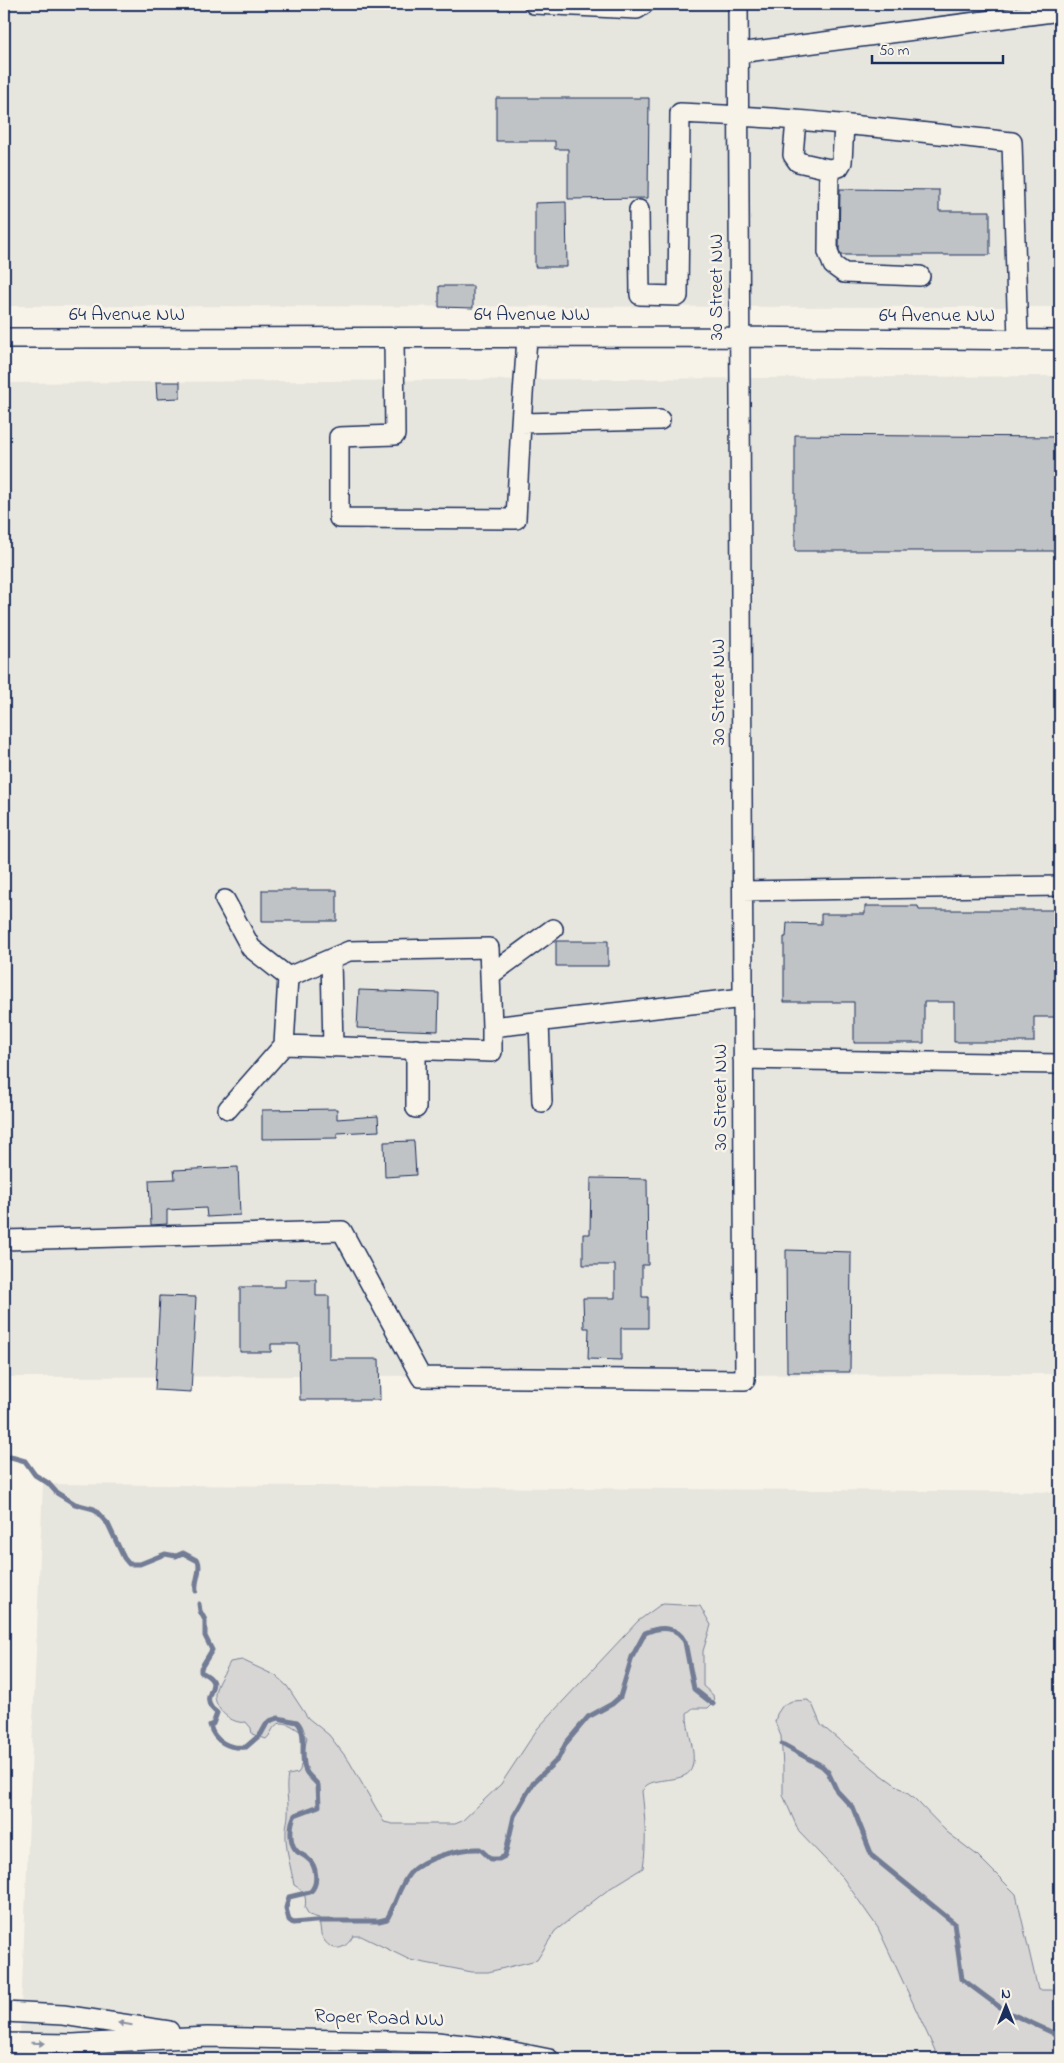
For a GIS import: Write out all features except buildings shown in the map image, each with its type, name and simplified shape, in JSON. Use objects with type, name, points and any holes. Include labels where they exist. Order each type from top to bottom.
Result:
[{"type":"street","points":[[534,4],[639,6]]},
{"type":"street","name":"30 Street NW","points":[[4,1240],[342,1231],[421,1377],[745,1380],[738,4]]},
{"type":"street","points":[[739,53],[995,12],[1060,10]]},
{"type":"street","points":[[639,210],[640,295],[678,296],[680,113],[738,115],[844,124],[1012,142],[1018,340]]},
{"type":"street","points":[[796,120],[793,155],[798,162],[829,169],[839,167],[842,162],[844,124]]},
{"type":"street","points":[[829,169],[828,252],[833,265],[844,273],[920,276]]},
{"type":"street","name":"64 Avenue NW","points":[[4,338],[739,337],[1060,340]]},
{"type":"street","points":[[394,338],[394,435],[339,436],[339,518],[516,519],[527,338]]},
{"type":"street","points":[[521,422],[660,420]]},
{"type":"street","points":[[743,891],[1060,886]]},
{"type":"street","points":[[225,900],[251,948],[288,977]]},
{"type":"street","points":[[490,975],[553,930]]},
{"type":"street","points":[[284,1045],[492,1052],[489,948],[349,951],[288,977]]},
{"type":"street","points":[[331,959],[334,1047]]},
{"type":"street","points":[[228,1109],[284,1045],[288,977]]},
{"type":"street","points":[[492,1027],[743,998]]},
{"type":"street","points":[[539,1022],[542,1102]]},
{"type":"street","points":[[416,1050],[416,1108]]},
{"type":"street","points":[[743,1058],[1060,1064]]},
{"type":"street","name":"Roper Road NW","points":[[4,2012],[63,2015],[207,2037]]},
{"type":"street","name":"Roper Road NW","points":[[4,2043],[72,2044],[207,2037],[437,2042],[493,2048],[548,2059]]},
{"type":"shaded area","points":[[4,4],[1060,4],[1060,307],[4,306]]},
{"type":"shaded area","points":[[1060,376],[1060,1374],[4,1377],[4,383]]},
{"type":"shaded area","points":[[43,1484],[1060,1492],[1060,2059],[19,2059]]},
{"type":"shaded area","points":[[664,1604],[700,1606],[711,1625],[703,1651],[703,1686],[713,1695],[714,1702],[708,1708],[693,1708],[687,1713],[693,1755],[692,1767],[689,1772],[679,1778],[646,1785],[642,1791],[645,1829],[643,1868],[609,1889],[555,1931],[537,1960],[488,1972],[472,1972],[410,1960],[361,1936],[353,1936],[341,1948],[332,1947],[324,1940],[321,1934],[319,1918],[309,1915],[305,1908],[306,1900],[304,1894],[294,1885],[286,1844],[288,1775],[298,1773],[300,1770],[307,1737],[292,1726],[283,1723],[275,1726],[266,1739],[252,1734],[251,1728],[246,1722],[235,1721],[225,1715],[217,1705],[215,1694],[219,1681],[230,1662],[242,1660],[276,1676],[287,1686],[308,1718],[329,1735],[349,1761],[384,1822],[393,1824],[455,1824],[462,1821],[501,1784],[538,1728],[638,1621]]},
{"type":"shaded area","points":[[808,1700],[813,1706],[821,1725],[879,1773],[915,1799],[947,1832],[977,1855],[1016,1894],[1038,1990],[1060,1990],[1060,2059],[939,2059],[878,1928],[843,1878],[799,1832],[783,1795],[781,1736],[775,1722],[777,1714],[783,1705],[792,1701]]},
{"type":"waterway","points":[[4,1464],[7,1458],[11,1457],[25,1461],[35,1475],[48,1483],[57,1493],[75,1504],[94,1509],[108,1524],[124,1558],[129,1564],[140,1564],[165,1554],[176,1556],[183,1553],[198,1561],[196,1591]]},
{"type":"waterway","points":[[199,1604],[200,1611],[205,1620],[205,1636],[212,1650],[201,1668],[201,1672],[208,1676],[213,1684],[209,1702],[211,1708],[217,1713],[213,1724],[210,1725],[215,1736],[223,1743],[234,1747],[246,1747],[261,1734],[267,1723],[272,1720],[278,1718],[297,1722],[301,1727],[304,1767],[318,1785],[319,1806],[295,1815],[292,1823],[291,1837],[295,1849],[313,1865],[316,1880],[310,1892],[289,1897],[286,1908],[289,1920],[293,1923],[379,1921],[387,1919],[406,1878],[424,1863],[453,1852],[472,1849],[480,1849],[491,1859],[499,1859],[505,1856],[514,1816],[534,1782],[558,1759],[566,1743],[588,1717],[612,1704],[620,1697],[632,1657],[645,1633],[657,1629],[668,1629],[673,1630],[682,1637],[685,1642],[694,1689],[713,1704]]},
{"type":"waterway","points":[[782,1744],[822,1766],[828,1772],[837,1791],[853,1808],[872,1856],[954,1923],[962,1979],[1005,2011],[1060,2036]]}]
